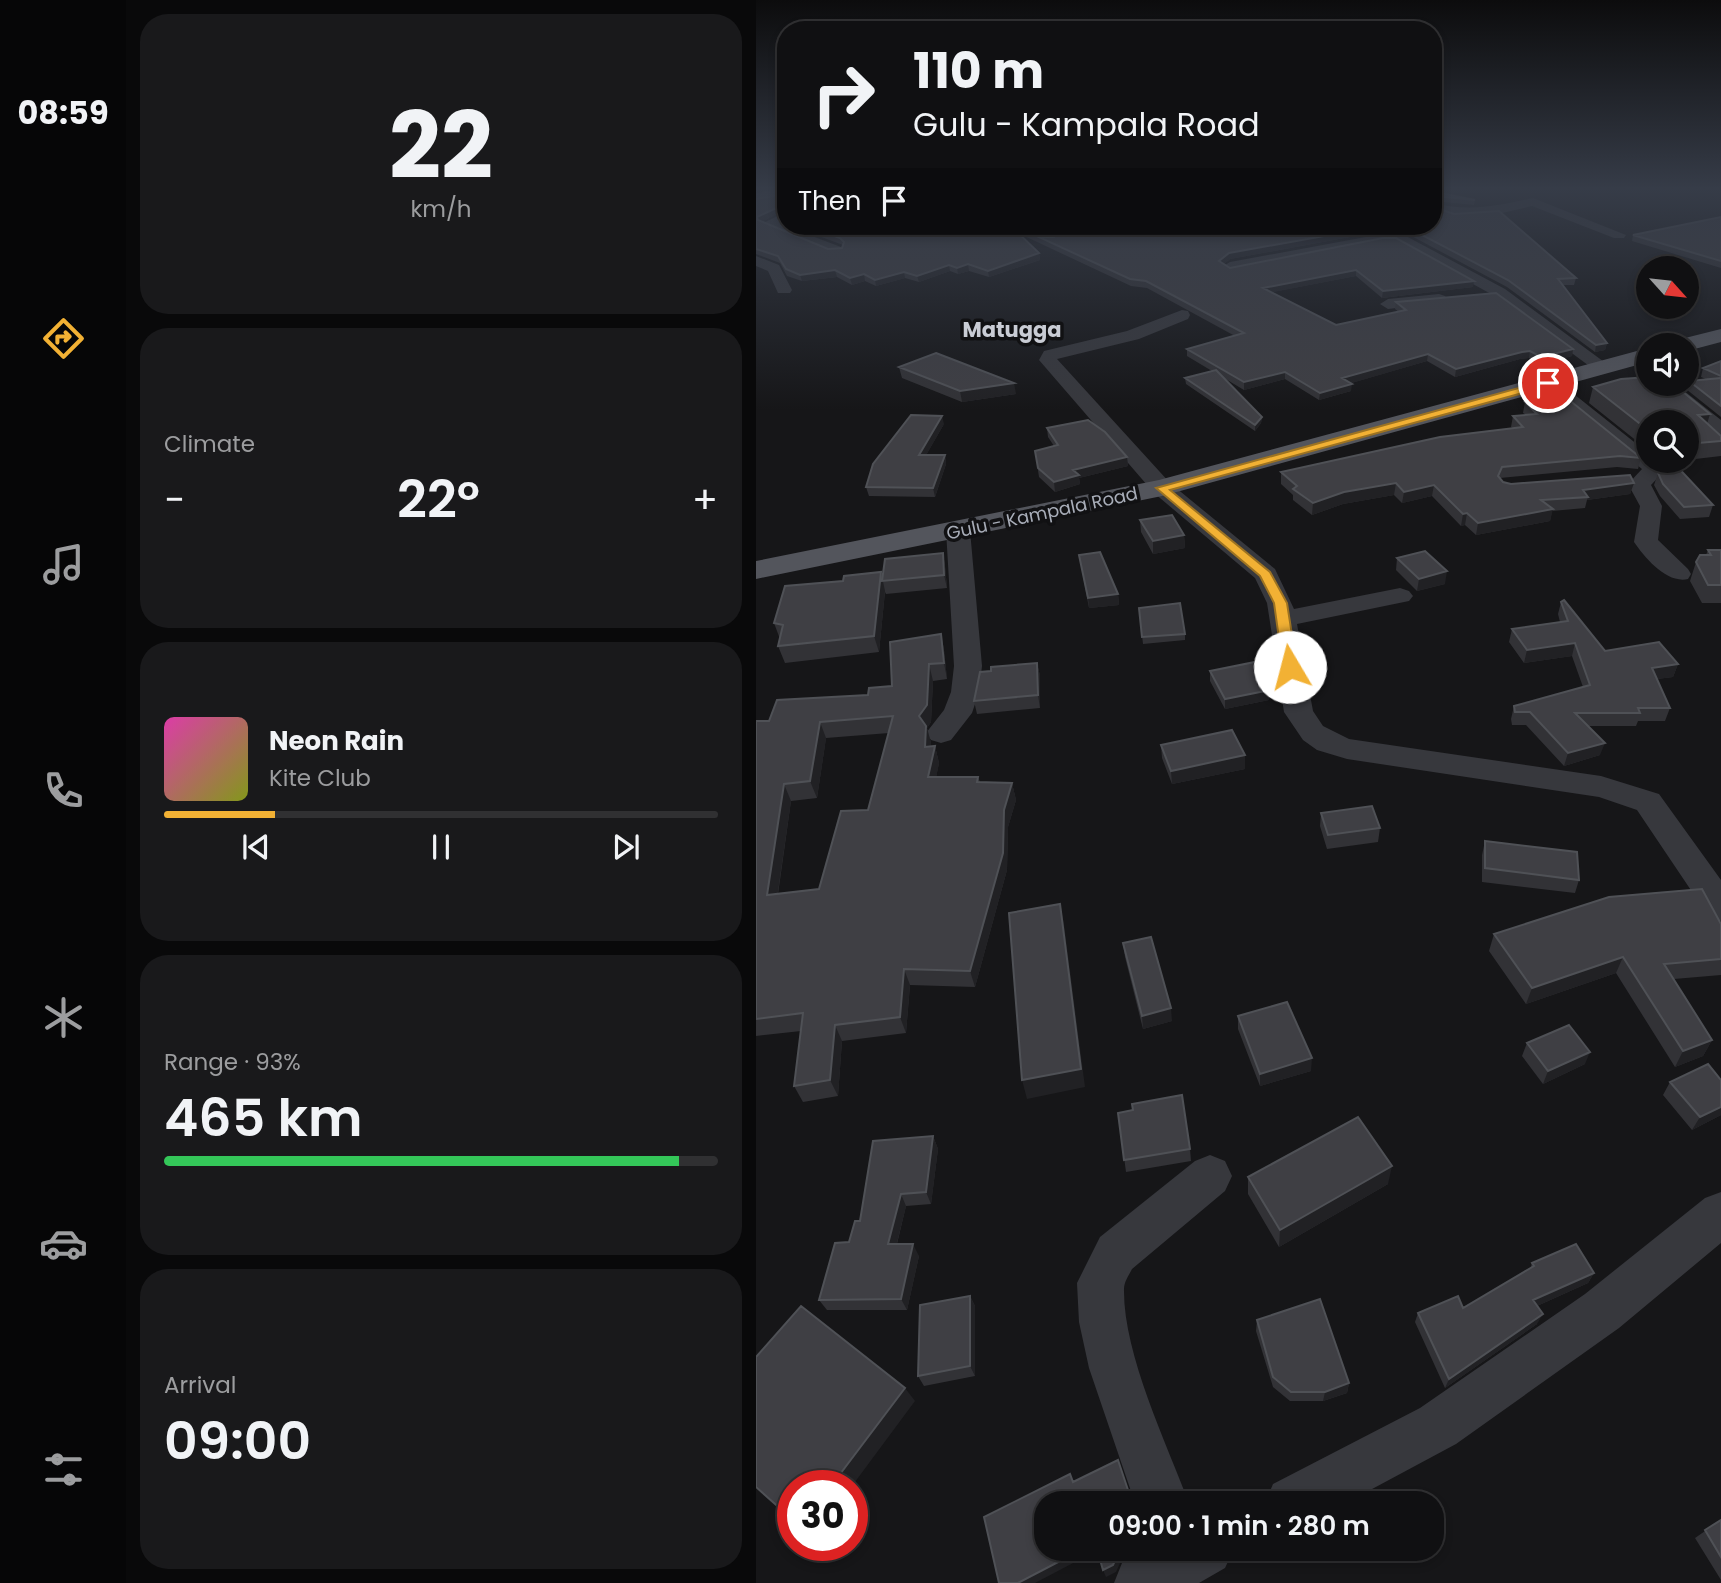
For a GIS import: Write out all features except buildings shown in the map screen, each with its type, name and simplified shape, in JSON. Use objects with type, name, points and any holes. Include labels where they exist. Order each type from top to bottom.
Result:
[{"type":"main road","points":[[1699,341],[1721,335]]},
{"type":"main road","name":"Gulu - Kampala Road","points":[[756,570],[1162,488],[1602,367],[1636,363]]},
{"type":"street","points":[[760,262],[774,268],[784,290]]},
{"type":"street","points":[[1230,267],[1258,262]]},
{"type":"street","points":[[1445,262],[1499,292],[1602,367]]},
{"type":"street","points":[[1388,304],[1499,292]]},
{"type":"street","points":[[1182,315],[1133,335],[1050,355],[1048,360],[1162,488],[1266,574],[1280,603],[1299,712],[1313,733],[1328,743],[1347,749],[1601,786],[1629,794],[1648,803],[1721,907]]},
{"type":"street","points":[[1548,383],[1652,465],[1655,472],[1641,479],[1617,477]]},
{"type":"street","points":[[1678,396],[1721,430]]},
{"type":"street","points":[[1641,479],[1641,489],[1651,506],[1646,542],[1679,574]]},
{"type":"street","points":[[941,733],[957,713],[965,692],[968,666],[958,530]]},
{"type":"street","points":[[1283,619],[1400,596]]},
{"type":"street","points":[[1158,1491],[1114,1368],[1103,1322],[1100,1283],[1116,1253],[1210,1176]]},
{"type":"street","points":[[1315,1491],[1438,1426],[1601,1311],[1721,1214]]},
{"type":"district","name":"Matugga","points":[[1012,329]]},
{"type":"route","points":[[1290,667],[1280,603],[1266,574],[1162,488],[1548,383]]}]
